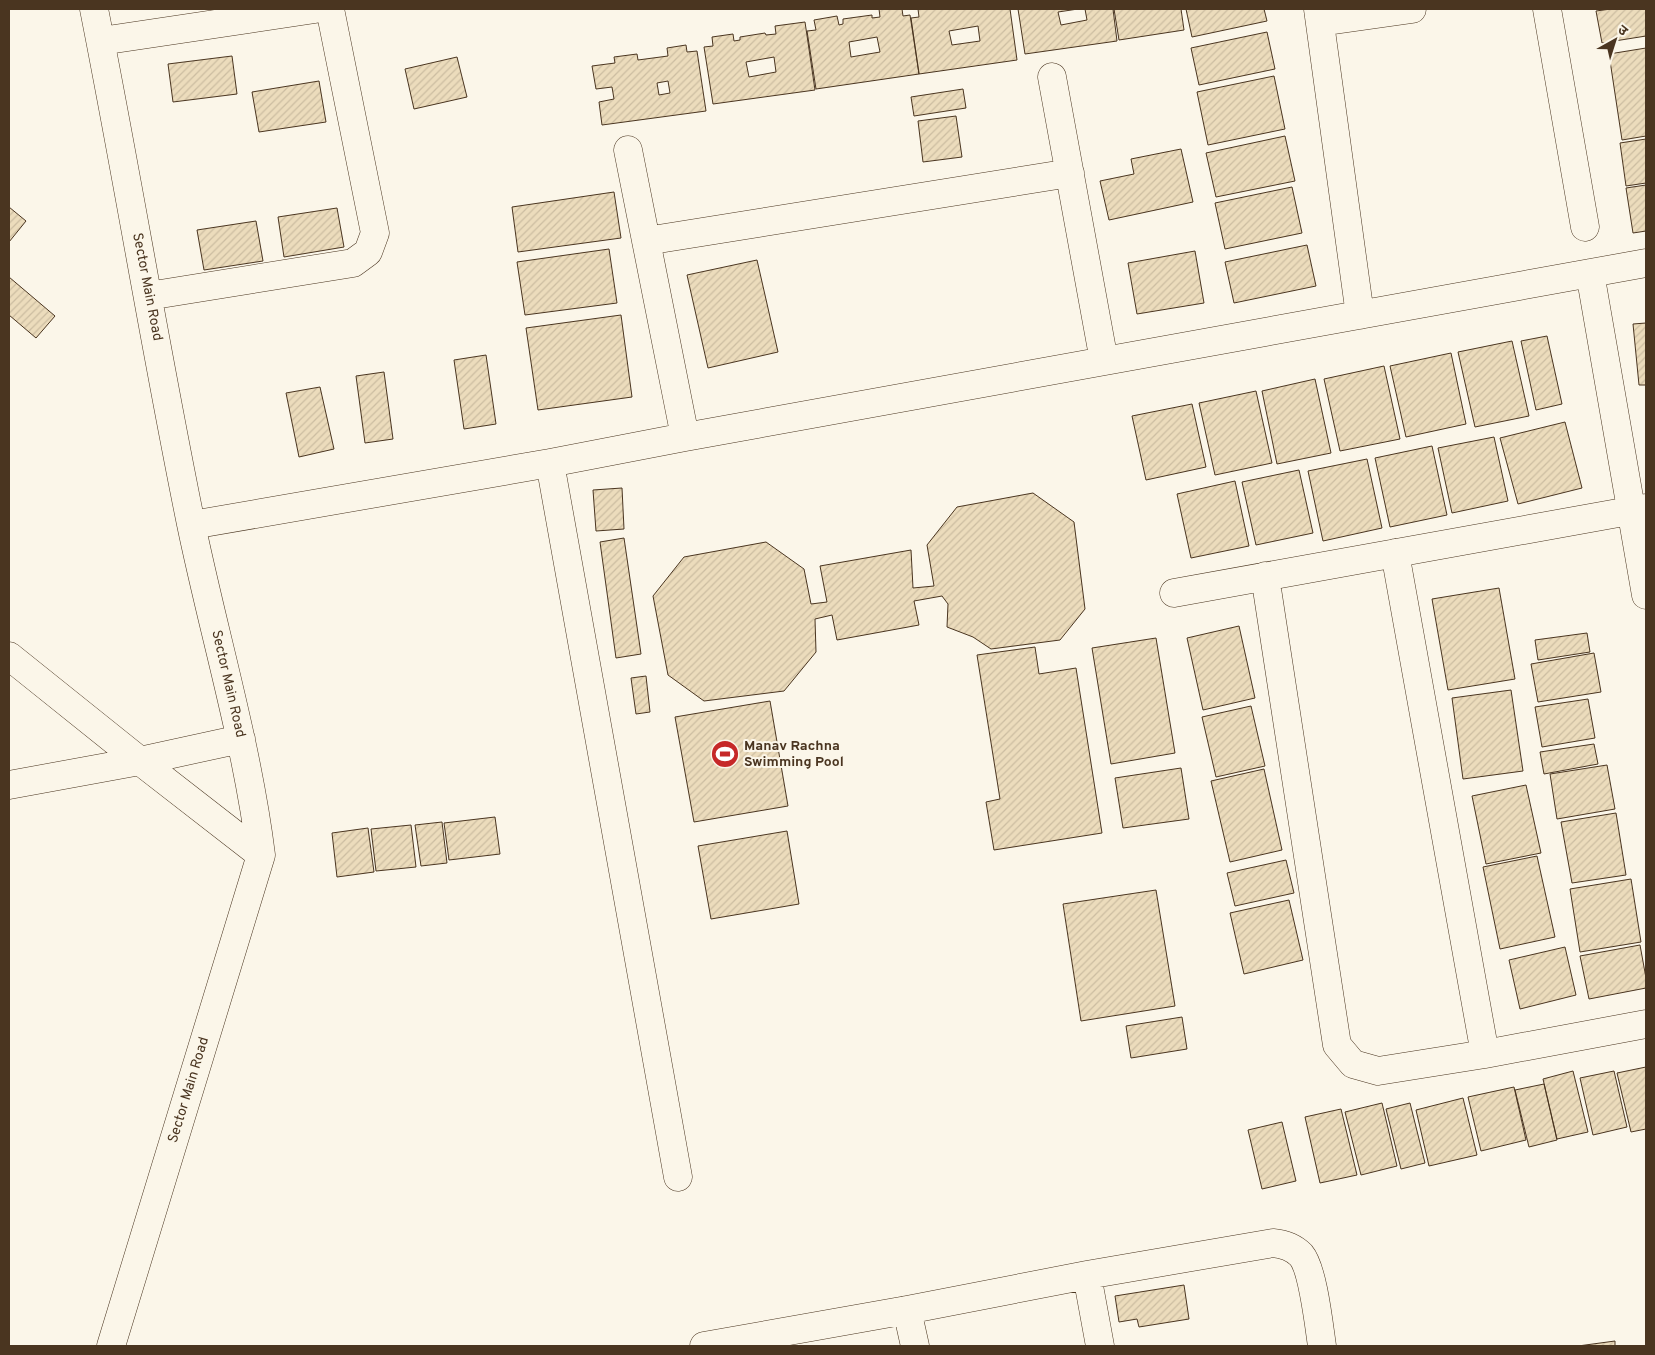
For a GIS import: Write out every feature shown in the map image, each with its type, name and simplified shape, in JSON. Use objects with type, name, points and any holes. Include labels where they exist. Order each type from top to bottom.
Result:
[{"type":"street","name":"Sector Main Road","points":[[94,9],[192,525],[241,739],[255,807],[261,855],[111,1346]]},
{"type":"street","points":[[100,41],[315,9]]},
{"type":"street","points":[[148,296],[353,263],[368,252],[375,232],[330,9]]},
{"type":"street","points":[[1360,315],[1319,15],[1412,9]]},
{"type":"street","points":[[1547,9],[1585,227]]},
{"type":"street","points":[[1052,77],[1104,361]]},
{"type":"street","points":[[628,150],[685,437]]},
{"type":"street","points":[[646,241],[1070,173]]},
{"type":"street","points":[[192,525],[550,463],[1646,263]]},
{"type":"street","points":[[1590,273],[1639,509],[1646,595]]},
{"type":"street","points":[[550,463],[678,1177]]},
{"type":"street","points":[[1174,593],[1639,509]]},
{"type":"street","points":[[1395,552],[1485,1054]]},
{"type":"street","points":[[1265,576],[1336,1045],[1353,1064],[1378,1071],[1485,1054],[1646,1024]]},
{"type":"street","points":[[9,656],[261,855]]},
{"type":"street","points":[[9,785],[140,761],[241,739]]},
{"type":"street","points":[[704,1346],[907,1310],[1087,1275],[1273,1243],[1293,1248],[1302,1256],[1309,1272],[1322,1346]]},
{"type":"street","points":[[1087,1275],[1100,1346]]},
{"type":"street","points":[[907,1310],[915,1346]]},
{"type":"building","points":[[879,9],[902,9],[903,16],[910,15],[919,74],[816,89],[807,31],[816,30],[814,20],[837,16],[839,25],[843,24],[843,19],[872,15],[872,18],[880,17]],"holes":[[[877,37],[880,52],[851,57],[849,42]]]},
{"type":"building","points":[[918,9],[1010,9],[1017,60],[919,74],[911,18],[919,17]],"holes":[[[978,26],[980,41],[952,45],[949,31]]]},
{"type":"building","points":[[1018,9],[1078,9],[1058,12],[1061,25],[1087,20],[1085,9],[1113,9],[1117,41],[1025,54]]},
{"type":"building","points":[[1114,9],[1181,9],[1184,30],[1119,40]]},
{"type":"building","points":[[1186,9],[1264,9],[1267,21],[1192,37]]},
{"type":"building","points":[[1646,9],[1646,36],[1602,43],[1596,11]]},
{"type":"building","points":[[805,22],[815,90],[713,104],[704,47],[713,46],[712,37],[733,34],[734,41],[740,40],[740,37],[765,33],[766,35],[776,34],[775,26]],"holes":[[[774,57],[776,72],[749,77],[746,62]]]},
{"type":"building","points":[[1267,32],[1275,69],[1199,85],[1191,48]]},
{"type":"building","points":[[686,45],[687,52],[697,51],[706,111],[602,125],[599,102],[614,99],[612,87],[596,89],[592,66],[615,63],[614,57],[637,54],[638,60],[668,56],[667,48]],"holes":[[[668,81],[670,93],[659,95],[657,83]]]},
{"type":"building","points":[[1646,48],[1646,136],[1622,140],[1609,54]]},
{"type":"building","points":[[232,56],[237,94],[173,102],[168,64]]},
{"type":"building","points":[[457,57],[467,97],[414,109],[405,69]]},
{"type":"building","points":[[1274,76],[1285,129],[1208,145],[1197,92]]},
{"type":"building","points":[[319,81],[326,122],[259,132],[252,92]]},
{"type":"building","points":[[963,89],[966,108],[914,116],[911,97]]},
{"type":"building","points":[[956,116],[962,157],[923,162],[918,121]]},
{"type":"building","points":[[1285,136],[1295,181],[1216,197],[1206,153]]},
{"type":"building","points":[[1646,139],[1646,183],[1626,186],[1620,143]]},
{"type":"building","points":[[1181,149],[1193,202],[1109,220],[1100,181],[1134,174],[1131,159]]},
{"type":"building","points":[[1646,185],[1646,231],[1633,233],[1626,188]]},
{"type":"building","points":[[1292,187],[1302,233],[1225,249],[1215,203]]},
{"type":"building","points":[[614,192],[621,238],[518,252],[512,207]]},
{"type":"building","points":[[9,207],[26,221],[9,242]]},
{"type":"building","points":[[337,208],[344,247],[284,257],[278,217]]},
{"type":"building","points":[[256,221],[263,261],[204,270],[197,230]]},
{"type":"building","points":[[1307,245],[1316,286],[1234,303],[1225,262]]},
{"type":"building","points":[[609,249],[617,303],[525,315],[517,262]]},
{"type":"building","points":[[1195,251],[1204,303],[1137,314],[1128,263]]},
{"type":"building","points":[[757,260],[778,352],[708,368],[687,275]]},
{"type":"building","points":[[9,277],[55,316],[36,338],[9,315]]},
{"type":"building","points":[[621,315],[632,397],[538,410],[526,328]]},
{"type":"building","points":[[1646,323],[1646,385],[1639,385],[1633,324]]},
{"type":"building","points":[[1547,336],[1562,404],[1536,410],[1521,341]]},
{"type":"building","points":[[1512,341],[1529,416],[1475,427],[1458,352]]},
{"type":"building","points":[[1451,353],[1466,424],[1406,437],[1390,366]]},
{"type":"building","points":[[486,355],[496,424],[464,429],[454,360]]},
{"type":"building","points":[[1384,366],[1400,439],[1340,451],[1324,379]]},
{"type":"building","points":[[384,372],[393,439],[365,443],[356,376]]},
{"type":"building","points":[[1315,379],[1331,453],[1277,464],[1262,391]]},
{"type":"building","points":[[320,387],[334,449],[299,457],[286,393]]},
{"type":"building","points":[[1256,391],[1272,463],[1215,475],[1199,403]]},
{"type":"building","points":[[1192,404],[1206,467],[1146,480],[1132,416]]},
{"type":"building","points":[[1565,422],[1582,488],[1518,504],[1500,438]]},
{"type":"building","points":[[1494,437],[1508,501],[1452,513],[1438,448]]},
{"type":"building","points":[[1432,446],[1447,515],[1390,527],[1375,458]]},
{"type":"building","points":[[1367,459],[1382,528],[1323,541],[1308,471]]},
{"type":"building","points":[[1299,470],[1313,533],[1256,545],[1242,482]]},
{"type":"building","points":[[1235,481],[1249,546],[1191,558],[1177,494]]},
{"type":"building","points":[[622,488],[624,529],[596,531],[593,490]]},
{"type":"building","points":[[1033,493],[1074,522],[1085,609],[1060,640],[991,649],[973,637],[947,627],[948,604],[942,596],[914,601],[919,625],[837,640],[832,615],[815,619],[816,652],[784,691],[704,701],[668,675],[653,596],[684,557],[766,542],[804,569],[811,604],[827,602],[820,566],[911,550],[913,588],[934,586],[927,545],[957,507]]},
{"type":"building","points":[[624,538],[641,654],[616,658],[600,542]]},
{"type":"building","points":[[1499,588],[1515,679],[1448,690],[1432,599]]},
{"type":"building","points":[[1239,626],[1255,698],[1203,710],[1187,638]]},
{"type":"building","points":[[1587,633],[1590,652],[1538,660],[1535,640]]},
{"type":"building","points":[[1156,638],[1175,753],[1111,764],[1092,648]]},
{"type":"building","points":[[1035,647],[1039,674],[1076,668],[1102,833],[994,850],[986,802],[1000,799],[977,655]]},
{"type":"building","points":[[1594,653],[1601,692],[1538,702],[1531,664]]},
{"type":"building","points":[[646,676],[650,712],[636,714],[631,678]]},
{"type":"building","points":[[1511,690],[1523,771],[1463,779],[1452,698]]},
{"type":"building","points":[[1588,699],[1595,738],[1542,747],[1535,707]]},
{"type":"building","points":[[770,701],[788,806],[694,822],[675,717]]},
{"type":"building","points":[[1251,706],[1265,766],[1216,777],[1202,717]]},
{"type":"building","points":[[1594,744],[1598,764],[1544,774],[1540,752]]},
{"type":"building","points":[[1607,765],[1615,809],[1557,819],[1550,774]]},
{"type":"building","points":[[1181,768],[1189,819],[1123,828],[1115,778]]},
{"type":"building","points":[[1264,769],[1282,850],[1230,862],[1211,781]]},
{"type":"building","points":[[1526,785],[1541,853],[1486,864],[1472,796]]},
{"type":"building","points":[[1616,813],[1626,875],[1572,883],[1561,822]]},
{"type":"building","points":[[495,817],[500,854],[449,860],[444,823]]},
{"type":"building","points":[[442,822],[447,863],[421,866],[415,825]]},
{"type":"building","points":[[411,825],[416,867],[376,871],[371,829]]},
{"type":"building","points":[[368,828],[374,872],[337,877],[332,833]]},
{"type":"building","points":[[787,831],[799,904],[711,919],[698,846]]},
{"type":"building","points":[[1537,856],[1555,937],[1500,949],[1483,867]]},
{"type":"building","points":[[1286,860],[1294,893],[1235,906],[1227,873]]},
{"type":"building","points":[[1631,879],[1641,942],[1580,952],[1570,889]]},
{"type":"building","points":[[1156,890],[1175,1006],[1081,1021],[1063,904]]},
{"type":"building","points":[[1289,900],[1303,960],[1244,974],[1230,913]]},
{"type":"building","points":[[1640,945],[1646,988],[1589,999],[1580,956]]},
{"type":"building","points":[[1565,947],[1576,995],[1520,1009],[1509,960]]},
{"type":"building","points":[[1182,1017],[1187,1049],[1131,1058],[1126,1026]]},
{"type":"building","points":[[1646,1067],[1646,1129],[1631,1132],[1617,1073]]},
{"type":"building","points":[[1573,1071],[1588,1132],[1557,1139],[1543,1079]]},
{"type":"building","points":[[1614,1071],[1627,1127],[1593,1135],[1580,1078]]},
{"type":"building","points":[[1544,1084],[1557,1140],[1529,1147],[1515,1090]]},
{"type":"building","points":[[1514,1087],[1526,1140],[1481,1151],[1468,1097]]},
{"type":"building","points":[[1463,1098],[1477,1155],[1429,1166],[1416,1110]]},
{"type":"building","points":[[1382,1103],[1397,1166],[1361,1175],[1345,1112]]},
{"type":"building","points":[[1410,1103],[1425,1163],[1401,1169],[1386,1109]]},
{"type":"building","points":[[1341,1109],[1357,1175],[1320,1183],[1305,1117]]},
{"type":"building","points":[[1282,1122],[1296,1181],[1262,1189],[1248,1130]]},
{"type":"building","points":[[1184,1285],[1189,1319],[1139,1327],[1137,1319],[1119,1322],[1115,1296]]},
{"type":"building","points":[[1615,1341],[1615,1346],[1578,1346]]},
{"type":"place","name":"Manav Rachna Swimming Pool","points":[[725,754]]}]
